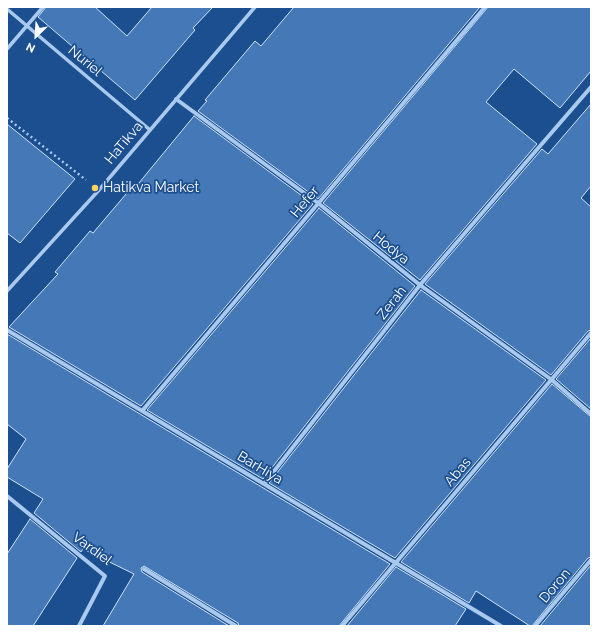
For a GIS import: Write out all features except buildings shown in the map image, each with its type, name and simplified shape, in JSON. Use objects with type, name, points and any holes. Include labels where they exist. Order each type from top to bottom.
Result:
[{"type":"street","points":[[7,50],[43,7]]},
{"type":"street","name":"HaTikva","points":[[7,291],[99,190],[255,7]]},
{"type":"street","name":"Hefer","points":[[142,411],[485,7]]},
{"type":"street","name":"Nuriel","points":[[7,9],[150,130]]},
{"type":"street","name":"Zerah","points":[[264,484],[420,285],[591,87]]},
{"type":"street","name":"Hodya","points":[[176,99],[318,203],[420,285],[552,380],[591,414]]},
{"type":"street","name":"BarHiya","points":[[7,330],[501,626]]},
{"type":"street","name":"Abas","points":[[342,626],[591,333]]},
{"type":"street","name":"Vardiel","points":[[7,496],[105,576],[79,626]]},
{"type":"street","name":"Doron","points":[[535,626],[591,560]]},
{"type":"street","points":[[144,569],[236,626]]},
{"type":"path","points":[[7,118],[99,190]]},
{"type":"place","name":"Hatikva Market","points":[[95,188]]}]
